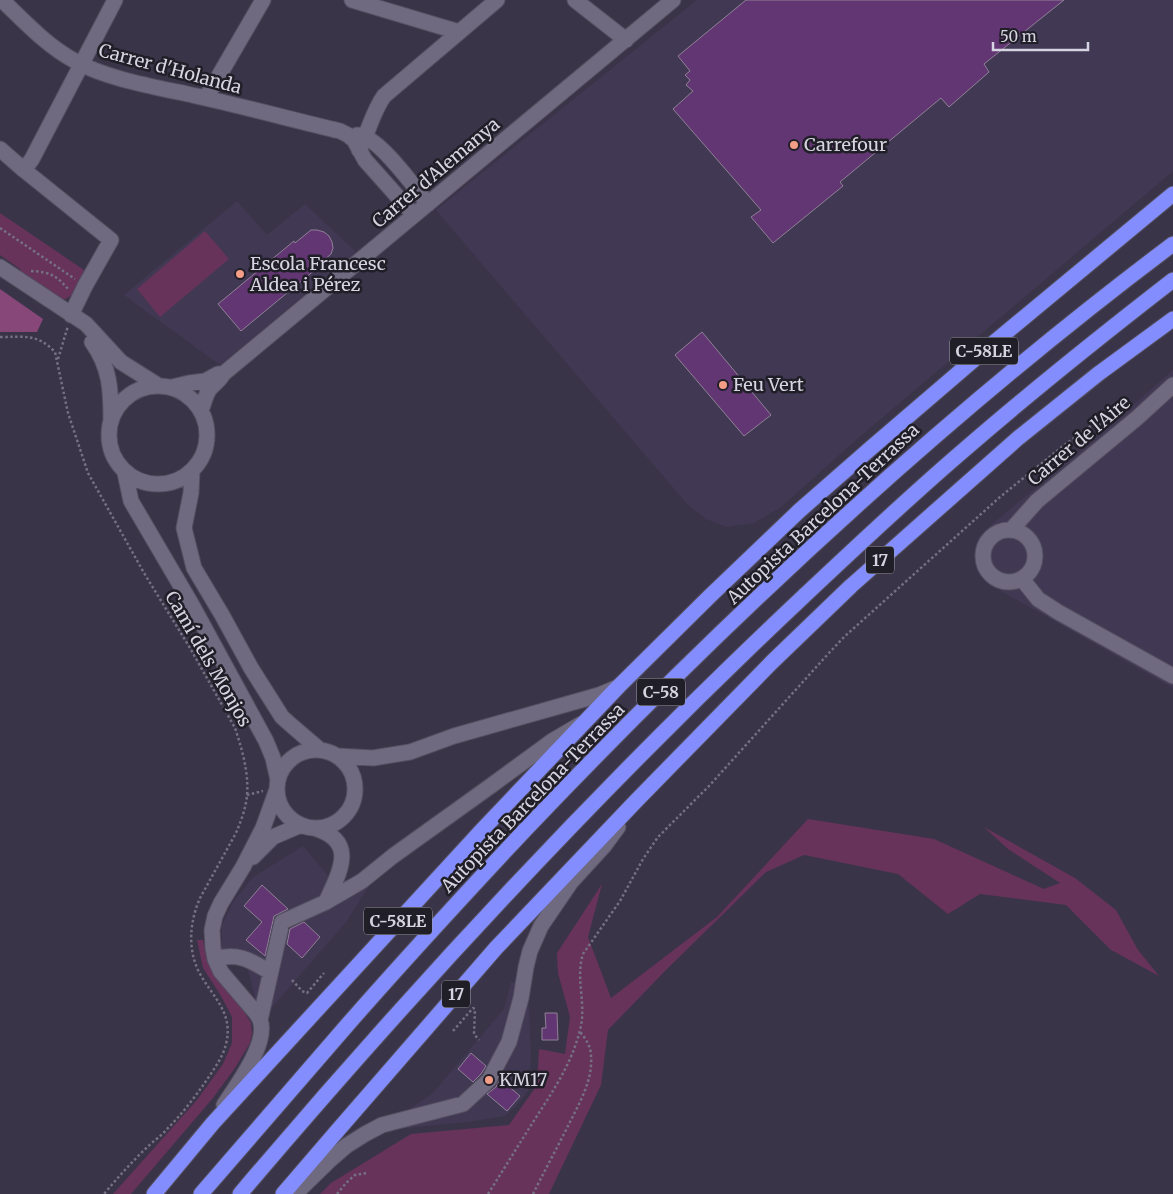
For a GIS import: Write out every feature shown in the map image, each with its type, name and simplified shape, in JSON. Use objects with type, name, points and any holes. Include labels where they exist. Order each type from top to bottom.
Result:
[{"type":"highway","name":"C-58LE","points":[[154,1194],[213,1123],[482,830],[618,687],[710,596],[799,511],[991,345],[1173,194]]},
{"type":"highway","name":"Autopista Barcelona-Terrassa","points":[[201,1194],[350,1022],[518,838],[715,639],[851,511],[944,428],[1044,345],[1173,244]]},
{"type":"highway","name":"C-58","points":[[240,1194],[373,1040],[458,946],[554,844],[734,661],[879,525],[963,450],[1173,280]]},
{"type":"highway","name":"17","points":[[283,1194],[496,948],[765,669],[850,586],[1017,439],[1098,374],[1173,321]]},
{"type":"street","name":"Carrer d'Holanda","points":[[2,0],[47,42],[61,53],[81,64],[119,78],[340,131],[354,140],[363,143],[375,143],[389,156],[428,204]]},
{"type":"street","points":[[24,170],[32,159],[115,0]]},
{"type":"street","points":[[206,98],[263,0]]},
{"type":"street","points":[[352,0],[459,32]]},
{"type":"street","points":[[363,143],[379,103],[384,96],[497,0]]},
{"type":"street","points":[[575,0],[626,40]]},
{"type":"street","name":"Carrer d'Alemanya","points":[[201,410],[210,388],[223,374],[673,0]]},
{"type":"street","name":"Carrer d'Holanda","points":[[363,143],[365,160],[414,215]]},
{"type":"street","points":[[0,149],[111,240],[71,315]]},
{"type":"street","points":[[0,267],[86,324],[121,362],[165,387],[192,399],[201,410],[208,437],[205,451],[198,464],[183,478],[173,483],[163,485],[150,484],[136,480],[125,473],[117,463],[109,441],[109,430],[116,409],[128,396],[144,388],[165,387]]},
{"type":"street","points":[[71,315],[98,350],[104,361],[110,386],[111,422]]},
{"type":"street","name":"Carrer d'Alemanya","points":[[165,387],[205,380],[218,374],[223,374]]},
{"type":"street","name":"Carrer de l'Aire","points":[[1012,529],[1037,501],[1117,435],[1173,385]]},
{"type":"street","points":[[192,471],[184,528],[194,568],[275,706],[291,726],[320,750]]},
{"type":"street","points":[[125,473],[131,501],[192,605],[266,741],[272,758],[279,802],[290,818],[324,831],[340,845],[342,861],[326,902]]},
{"type":"street","points":[[1012,529],[1021,532],[1029,537],[1033,543],[1036,552],[1035,562],[1031,571],[1022,579],[1004,582],[996,579],[983,563],[983,549],[990,537],[1001,530],[1012,529]]},
{"type":"street","points":[[1022,579],[1038,599],[1058,612],[1173,676]]},
{"type":"street","points":[[337,756],[373,758],[410,752],[454,736],[599,695],[618,687]]},
{"type":"street","points":[[213,1123],[243,1075],[259,1044],[260,1020],[282,922],[326,902],[362,881],[393,856],[552,741],[585,722]]},
{"type":"street","points":[[243,867],[273,837],[307,826],[328,826],[346,814],[353,801],[354,794],[354,779],[348,766],[337,756],[320,750],[308,751],[291,759],[283,769],[263,828],[215,916],[212,930],[215,959],[221,972],[250,1005],[260,1020]]},
{"type":"street","points":[[294,1194],[346,1146],[365,1134],[382,1125],[463,1104],[489,1080],[510,1042],[530,950],[541,926],[571,882],[604,846],[636,801]]},
{"type":"street","points":[[215,959],[224,956],[246,958],[270,972]]},
{"type":"path","points":[[0,228],[85,286]]},
{"type":"path","points":[[25,271],[48,273],[60,280],[70,291]]},
{"type":"path","points":[[57,361],[71,315]]},
{"type":"path","points":[[0,337],[30,337],[38,339],[49,346],[54,352],[57,361]]},
{"type":"path","name":"Camí dels Monjos","points":[[57,361],[68,414],[88,473],[235,728],[240,740],[247,779],[245,808],[236,834],[200,898],[196,908],[191,935],[194,959],[198,970],[223,1010],[228,1023],[225,1049],[218,1064],[181,1114],[104,1194]]},
{"type":"path","points":[[488,1194],[565,1070],[580,1032],[582,1020],[580,969],[583,954],[620,901],[643,858],[658,837],[696,800],[844,637],[1000,497],[1092,425],[1102,424],[1117,435]]},
{"type":"path","points":[[292,980],[302,991],[307,993],[324,973]]},
{"type":"path","points":[[453,1031],[473,1008],[476,1014],[474,1034],[479,1040]]},
{"type":"path","points":[[533,1194],[578,1106],[588,1082],[591,1056],[589,1045],[580,1032]]},
{"type":"path","points":[[337,1194],[355,1176],[367,1173]]},
{"type":"shaded area","points":[[697,0],[1173,0],[1173,171],[856,440],[781,507],[754,523],[727,527],[706,519],[687,504],[436,210]]},
{"type":"shaded area","name":"Escola Francesc Aldea i Pérez","points":[[237,201],[267,235],[305,204],[356,252],[220,365],[124,295]]},
{"type":"shaded area","points":[[0,213],[84,270],[76,292],[66,299],[54,299],[23,276],[20,269],[0,255]]},
{"type":"shaded area","points":[[205,231],[229,259],[160,317],[137,289]]},
{"type":"shaded area","points":[[0,289],[43,319],[37,332],[0,332]]},
{"type":"shaded area","points":[[1173,370],[1173,688],[987,583],[977,571],[974,553],[978,538],[991,525],[1090,443]]},
{"type":"shaded area","points":[[808,819],[934,839],[1044,889],[1060,883],[1008,849],[984,827],[1075,878],[1116,910],[1138,950],[1159,976],[1111,950],[1066,905],[980,894],[948,914],[898,874],[804,855],[766,872],[608,1030],[601,1085],[549,1194],[320,1194],[331,1183],[411,1134],[509,1125],[537,1085],[539,1049],[565,1054],[570,1017],[558,973],[557,953],[602,884],[588,937],[611,998],[717,917]]},
{"type":"shaded area","points":[[303,846],[328,876],[339,884],[366,869],[374,878],[346,922],[267,1013],[255,1009],[255,997],[246,967],[235,960],[228,965],[222,949],[222,925],[233,902],[253,877]]},
{"type":"shaded area","points":[[197,940],[203,940],[207,961],[212,971],[239,1003],[251,1023],[250,1043],[235,1068],[213,1098],[131,1194],[113,1194],[197,1100],[223,1064],[232,1043],[232,1017],[203,968]]},
{"type":"shaded area","points":[[511,982],[528,985],[531,1057],[528,1091],[515,1107],[505,1116],[468,1122],[386,1130],[380,1117],[404,1113],[433,1093],[504,1009]]},
{"type":"building","name":"Carrefour","points":[[746,0],[1064,0],[984,64],[989,72],[949,107],[941,98],[840,182],[843,186],[773,243],[751,217],[761,210],[673,109],[693,91],[686,85],[690,80],[685,75],[690,71],[678,56]]},
{"type":"building","points":[[311,230],[324,232],[329,236],[333,248],[331,254],[316,269],[241,331],[218,304],[294,241],[295,243]]},
{"type":"building","name":"Feu Vert","points":[[702,332],[771,415],[744,436],[675,355]]},
{"type":"building","points":[[262,885],[288,909],[274,916],[265,956],[246,940],[262,922],[244,906]]},
{"type":"building","points":[[304,922],[320,937],[302,958],[287,944],[290,929]]},
{"type":"building","points":[[545,1013],[557,1013],[558,1040],[542,1040],[542,1028],[546,1028]]},
{"type":"building","points":[[471,1053],[486,1066],[473,1082],[458,1069]]},
{"type":"building","points":[[500,1079],[520,1096],[507,1111],[487,1094],[496,1087]]},
{"type":"place","name":"Carrefour","points":[[794,145]]},
{"type":"place","name":"Escola Francesc Aldea i Pérez","points":[[240,274]]},
{"type":"place","name":"Feu Vert","points":[[723,385]]},
{"type":"place","name":"KM17","points":[[489,1080]]}]
